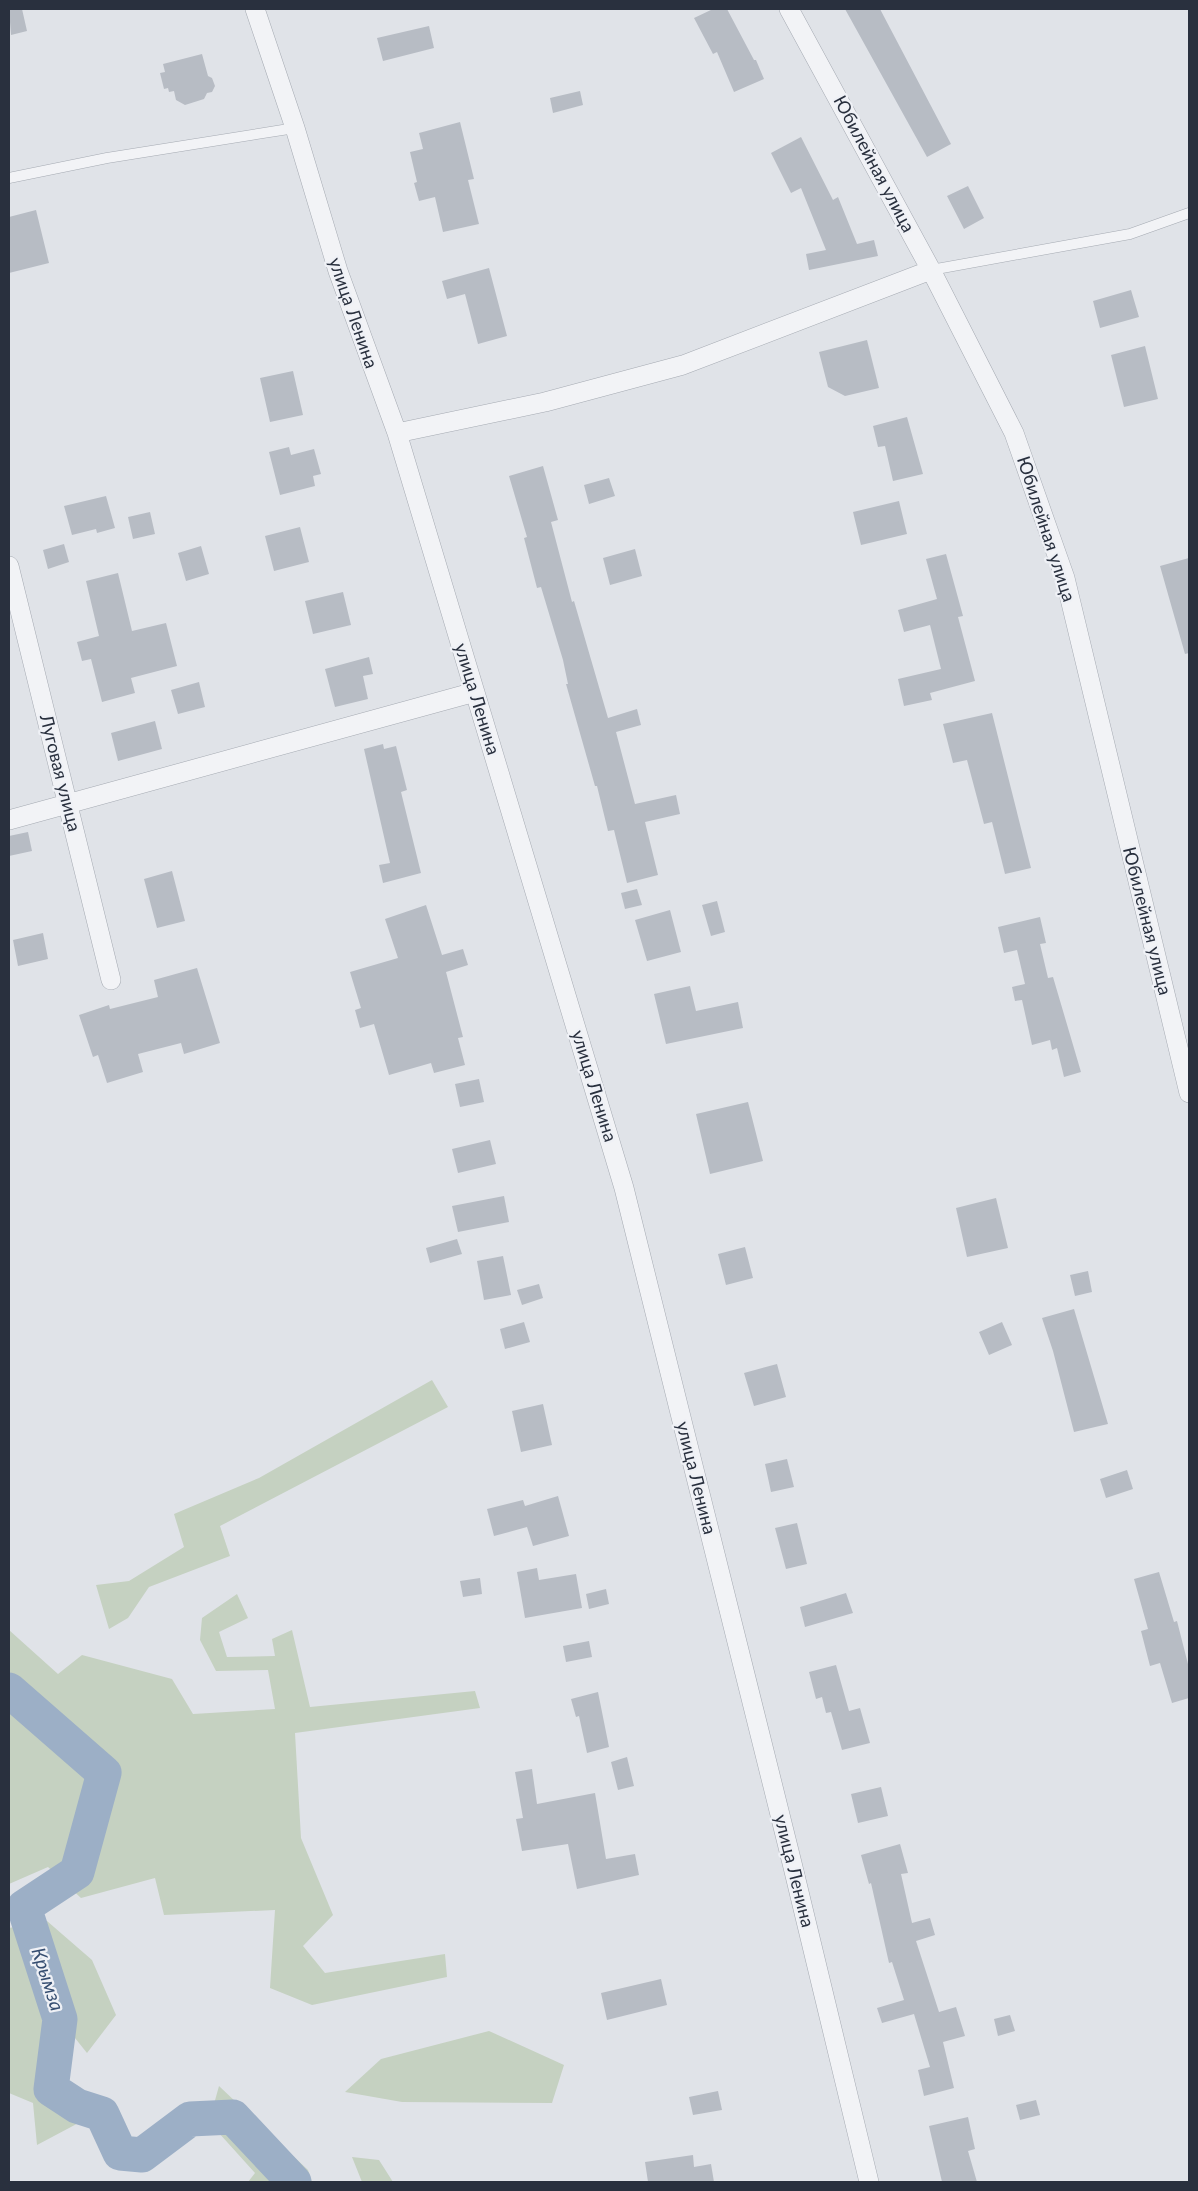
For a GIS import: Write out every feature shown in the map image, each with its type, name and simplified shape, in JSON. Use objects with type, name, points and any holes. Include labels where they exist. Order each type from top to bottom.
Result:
[{"type":"street","name":"улица Ленина","points":[[255,9],[295,128],[338,271],[397,433],[624,1188],[792,1863],[868,2182]]},
{"type":"street","name":"Юбилейная улица","points":[[790,9],[931,270],[1014,433],[1065,578],[1189,1093]]},
{"type":"street","points":[[397,433],[544,402],[683,365],[931,270]]},
{"type":"street","name":"Луговая улица","points":[[9,566],[111,980]]},
{"type":"street","points":[[9,820],[475,692]]},
{"type":"lane","points":[[9,178],[107,158],[295,128]]},
{"type":"lane","points":[[931,270],[1130,234],[1189,213]]},
{"type":"green space","points":[[432,1380],[448,1407],[220,1526],[230,1556],[149,1587],[128,1618],[109,1629],[96,1585],[129,1581],[184,1547],[174,1514],[259,1478]]},
{"type":"green space","points":[[237,1594],[248,1618],[219,1632],[227,1657],[275,1656],[272,1639],[292,1630],[310,1707],[475,1691],[480,1708],[295,1733],[301,1838],[333,1915],[303,1946],[325,1973],[445,1954],[447,1977],[312,2005],[270,1988],[275,1910],[164,1915],[155,1878],[81,1898],[48,1867],[9,1884],[9,1630],[58,1674],[82,1655],[172,1679],[193,1714],[275,1709],[268,1670],[216,1671],[200,1640],[202,1618]]},
{"type":"green space","points":[[47,1921],[92,1960],[116,2015],[87,2053],[43,1998],[41,2072],[86,2119],[37,2145],[33,2103],[9,2093],[9,1928]]},
{"type":"green space","points":[[489,2031],[564,2065],[552,2103],[402,2102],[345,2092],[381,2059]]},
{"type":"green space","points":[[219,2086],[308,2170],[312,2182],[248,2182],[255,2173],[209,2122]]},
{"type":"green space","points":[[352,2157],[379,2160],[393,2182],[362,2182]]},
{"type":"building","points":[[9,9],[22,9],[27,31],[11,35]]},
{"type":"building","points":[[713,9],[727,9],[754,60],[756,60],[764,79],[734,92],[717,52],[713,54],[694,18]]},
{"type":"building","points":[[845,9],[880,9],[951,144],[927,157]]},
{"type":"building","points":[[429,26],[434,48],[383,61],[377,38]]},
{"type":"building","points":[[202,54],[208,76],[212,78],[215,86],[212,92],[207,93],[204,99],[185,105],[176,100],[174,91],[169,92],[168,88],[164,89],[160,73],[165,72],[163,64]]},
{"type":"building","points":[[580,91],[583,105],[553,113],[550,98]]},
{"type":"building","points":[[460,122],[474,179],[468,180],[479,224],[443,232],[435,197],[419,201],[414,183],[417,182],[410,152],[423,149],[419,133]]},
{"type":"building","points":[[801,137],[833,200],[838,197],[857,244],[874,240],[878,256],[809,270],[806,254],[826,250],[801,188],[791,193],[771,153]]},
{"type":"building","points":[[968,186],[984,218],[964,229],[947,196]]},
{"type":"building","points":[[36,210],[49,263],[9,273],[9,217]]},
{"type":"building","points":[[489,268],[507,336],[478,344],[465,294],[447,299],[442,281]]},
{"type":"building","points":[[1131,290],[1139,317],[1100,328],[1093,301]]},
{"type":"building","points":[[867,340],[879,388],[845,396],[828,387],[819,352]]},
{"type":"building","points":[[1145,346],[1158,399],[1124,407],[1111,355]]},
{"type":"building","points":[[293,371],[303,415],[270,422],[260,378]]},
{"type":"building","points":[[907,417],[923,474],[893,481],[885,446],[878,447],[873,426]]},
{"type":"building","points":[[289,447],[291,455],[314,449],[321,474],[313,476],[315,486],[280,495],[269,452]]},
{"type":"building","points":[[543,466],[558,520],[551,522],[572,602],[574,601],[608,718],[637,709],[641,725],[616,732],[635,804],[676,795],[680,814],[645,822],[658,875],[627,883],[614,830],[608,831],[597,786],[595,786],[566,684],[568,684],[563,660],[541,587],[537,588],[524,538],[527,537],[509,476]]},
{"type":"building","points":[[609,478],[615,496],[589,504],[584,485]]},
{"type":"building","points":[[106,496],[115,528],[97,533],[96,529],[72,535],[64,506]]},
{"type":"building","points":[[899,501],[907,534],[861,545],[853,512]]},
{"type":"building","points":[[150,512],[155,534],[133,539],[128,517]]},
{"type":"building","points":[[300,527],[309,562],[274,571],[265,536]]},
{"type":"building","points":[[64,544],[69,562],[48,569],[43,550]]},
{"type":"building","points":[[201,546],[209,574],[186,581],[178,553]]},
{"type":"building","points":[[635,549],[642,576],[610,585],[603,558]]},
{"type":"building","points":[[946,554],[963,616],[958,617],[975,681],[930,693],[932,700],[904,706],[898,679],[941,669],[930,625],[904,632],[898,610],[937,599],[926,559]]},
{"type":"building","points":[[1189,558],[1189,653],[1185,654],[1160,566]]},
{"type":"building","points":[[118,573],[132,631],[166,623],[177,666],[131,678],[135,693],[102,702],[91,659],[82,661],[77,642],[99,636],[86,581]]},
{"type":"building","points":[[343,592],[351,625],[313,634],[305,601]]},
{"type":"building","points":[[369,657],[373,674],[363,676],[368,699],[335,707],[325,669]]},
{"type":"building","points":[[199,682],[205,707],[178,714],[171,690]]},
{"type":"building","points":[[992,713],[1031,868],[1005,874],[992,822],[984,824],[967,760],[953,763],[943,724]]},
{"type":"building","points":[[155,721],[162,749],[118,761],[111,733]]},
{"type":"building","points":[[383,744],[384,749],[396,746],[407,790],[401,792],[421,873],[383,883],[379,865],[390,863],[364,749]]},
{"type":"building","points":[[28,832],[32,851],[9,856],[9,836]]},
{"type":"building","points":[[172,871],[185,921],[157,928],[144,879]]},
{"type":"building","points":[[637,889],[642,905],[625,909],[621,893]]},
{"type":"building","points":[[717,901],[725,932],[711,936],[702,905]]},
{"type":"building","points":[[426,905],[442,955],[463,949],[468,965],[446,972],[463,1037],[458,1038],[465,1065],[434,1073],[431,1063],[389,1075],[374,1024],[360,1028],[355,1010],[361,1008],[350,972],[398,958],[385,919]]},
{"type":"building","points":[[670,910],[681,952],[647,961],[635,920]]},
{"type":"building","points":[[1040,917],[1046,943],[1040,944],[1048,978],[1053,977],[1081,1072],[1064,1077],[1057,1048],[1052,1050],[1050,1040],[1032,1045],[1022,1000],[1015,1001],[1012,987],[1025,984],[1017,950],[1004,953],[998,927]]},
{"type":"building","points":[[43,933],[48,959],[18,966],[13,940]]},
{"type":"building","points":[[197,968],[220,1043],[184,1054],[181,1043],[138,1054],[143,1072],[107,1083],[98,1055],[93,1057],[79,1015],[109,1005],[110,1009],[158,997],[154,980]]},
{"type":"building","points":[[690,986],[696,1011],[738,1002],[743,1028],[666,1044],[654,994]]},
{"type":"building","points":[[479,1079],[484,1102],[460,1107],[455,1084]]},
{"type":"building","points":[[748,1102],[763,1161],[710,1174],[696,1114]]},
{"type":"building","points":[[490,1140],[496,1164],[458,1173],[452,1149]]},
{"type":"building","points":[[504,1196],[509,1222],[458,1232],[452,1206]]},
{"type":"building","points":[[996,1198],[1008,1248],[967,1257],[956,1208]]},
{"type":"building","points":[[457,1239],[462,1254],[430,1263],[426,1248]]},
{"type":"building","points":[[745,1247],[753,1278],[726,1285],[718,1254]]},
{"type":"building","points":[[503,1256],[511,1295],[484,1300],[477,1261]]},
{"type":"building","points":[[1088,1271],[1092,1292],[1075,1296],[1070,1275]]},
{"type":"building","points":[[539,1284],[543,1298],[522,1305],[517,1290]]},
{"type":"building","points":[[1074,1309],[1108,1424],[1074,1432],[1053,1351],[1042,1318]]},
{"type":"building","points":[[524,1322],[530,1342],[505,1349],[500,1329]]},
{"type":"building","points":[[1002,1322],[1012,1345],[989,1355],[979,1332]]},
{"type":"building","points":[[777,1364],[786,1397],[754,1406],[744,1373]]},
{"type":"building","points":[[543,1404],[552,1445],[521,1452],[512,1411]]},
{"type":"building","points":[[787,1459],[794,1487],[771,1492],[765,1464]]},
{"type":"building","points":[[1127,1470],[1133,1489],[1106,1498],[1100,1479]]},
{"type":"building","points":[[558,1496],[569,1536],[533,1546],[527,1527],[494,1536],[487,1509],[523,1500],[525,1506]]},
{"type":"building","points":[[797,1523],[807,1564],[786,1569],[775,1528]]},
{"type":"building","points":[[537,1568],[539,1580],[576,1574],[582,1608],[525,1618],[517,1572]]},
{"type":"building","points":[[1159,1572],[1174,1622],[1177,1621],[1189,1668],[1189,1698],[1172,1703],[1160,1663],[1150,1666],[1141,1631],[1148,1629],[1134,1579]]},
{"type":"building","points":[[480,1578],[482,1594],[463,1597],[460,1581]]},
{"type":"building","points":[[606,1589],[609,1604],[589,1609],[586,1594]]},
{"type":"building","points":[[846,1593],[853,1613],[805,1627],[800,1607]]},
{"type":"building","points":[[589,1641],[592,1657],[566,1662],[563,1646]]},
{"type":"building","points":[[836,1665],[849,1711],[860,1708],[870,1743],[842,1750],[831,1712],[826,1713],[822,1697],[816,1699],[809,1672]]},
{"type":"building","points":[[598,1692],[609,1747],[587,1753],[579,1716],[576,1717],[571,1699]]},
{"type":"building","points":[[627,1757],[634,1786],[618,1790],[611,1762]]},
{"type":"building","points":[[532,1769],[537,1804],[595,1793],[606,1859],[635,1854],[639,1875],[577,1889],[568,1844],[522,1851],[516,1819],[523,1818],[515,1772]]},
{"type":"building","points":[[881,1787],[888,1816],[858,1823],[851,1794]]},
{"type":"building","points":[[900,1844],[908,1873],[901,1874],[912,1923],[930,1918],[935,1935],[916,1941],[939,2012],[956,2007],[965,2036],[943,2042],[954,2088],[924,2096],[918,2070],[930,2067],[914,2014],[882,2023],[877,2008],[904,2000],[892,1962],[889,1963],[871,1883],[869,1884],[861,1855]]},
{"type":"building","points":[[661,1979],[667,2005],[607,2020],[601,1993]]},
{"type":"building","points":[[1010,2015],[1015,2031],[998,2036],[994,2019]]},
{"type":"building","points":[[718,2091],[722,2110],[693,2115],[689,2097]]},
{"type":"building","points":[[1036,2100],[1040,2115],[1020,2120],[1016,2105]]},
{"type":"building","points":[[968,2117],[975,2149],[968,2151],[977,2182],[942,2182],[929,2126]]},
{"type":"building","points":[[693,2155],[694,2167],[711,2164],[714,2182],[648,2182],[645,2162]]},
{"type":"waterway","name":"Крымза","points":[[9,1690],[104,1773],[77,1872],[24,1907],[60,2019],[51,2089],[77,2106],[102,2114],[120,2153],[142,2155],[190,2119],[233,2117],[294,2182]]}]
